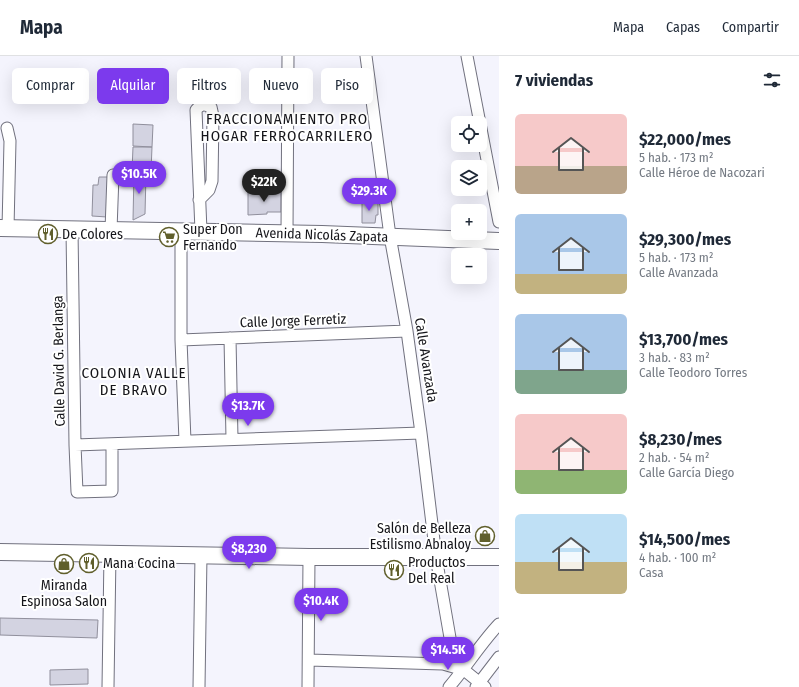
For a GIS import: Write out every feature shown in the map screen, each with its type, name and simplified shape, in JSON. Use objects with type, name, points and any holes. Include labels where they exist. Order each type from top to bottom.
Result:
[{"type":"street","points":[[287,234],[288,56]]},
{"type":"street","name":"Calle Avanzada","points":[[366,56],[390,236],[407,331],[422,433],[436,557],[452,649],[461,669]]},
{"type":"street","points":[[467,56],[499,222]]},
{"type":"street","points":[[199,200],[210,190],[212,181],[213,116],[211,107],[204,104],[200,105],[196,110],[200,232]]},
{"type":"street","points":[[4,228],[10,141],[6,128]]},
{"type":"street","points":[[110,230],[113,175]]},
{"type":"street","name":"Avenida Nicolás Zapata","points":[[4,228],[390,236],[499,241]]},
{"type":"street","name":"Calle David G. Berlanga","points":[[72,229],[77,492],[112,491],[112,444]]},
{"type":"street","points":[[181,232],[181,340],[185,441]]},
{"type":"street","name":"Calle Jorge Ferretiz","points":[[181,340],[407,331]]},
{"type":"street","points":[[230,338],[232,439]]},
{"type":"street","points":[[75,445],[422,433]]},
{"type":"street","points":[[0,552],[309,557],[499,557]]},
{"type":"street","points":[[108,687],[110,554]]},
{"type":"street","points":[[199,687],[201,555]]},
{"type":"street","points":[[308,687],[309,557]]},
{"type":"street","points":[[449,687],[461,669],[499,624]]},
{"type":"street","points":[[309,660],[443,664],[461,669],[480,686],[499,657]]},
{"type":"building","points":[[133,124],[153,125],[152,147],[133,146]]},
{"type":"building","points":[[133,147],[152,147],[151,171],[132,171]]},
{"type":"building","points":[[134,173],[146,174],[145,214],[133,220]]},
{"type":"building","points":[[99,177],[109,177],[107,217],[92,216],[93,185],[98,185]]},
{"type":"building","points":[[281,191],[281,212],[267,212],[267,214],[248,215],[248,192]]},
{"type":"building","points":[[362,202],[378,203],[378,215],[376,215],[375,223],[362,223]]},
{"type":"building","points":[[0,618],[98,620],[97,638],[0,635]]},
{"type":"building","points":[[88,669],[88,684],[50,685],[50,670]]},
{"type":"place","name":"De Colores","points":[[48,234]]},
{"type":"place","name":"Super Don Fernando","points":[[169,237]]},
{"type":"place","name":"Salón de Belleza Estilismo Abnaloy","points":[[485,536]]},
{"type":"place","name":"Mana Cocina","points":[[89,563]]},
{"type":"place","name":"Miranda Espinosa Salon","points":[[64,564]]},
{"type":"place","name":"Productos Del Real","points":[[394,570]]},
{"type":"district","name":"FRACCIONAMIENTO PRO HOGAR FERROCARRILERO","points":[[287,128]]},
{"type":"district","name":"COLONIA VALLE DE BRAVO","points":[[134,382]]}]
